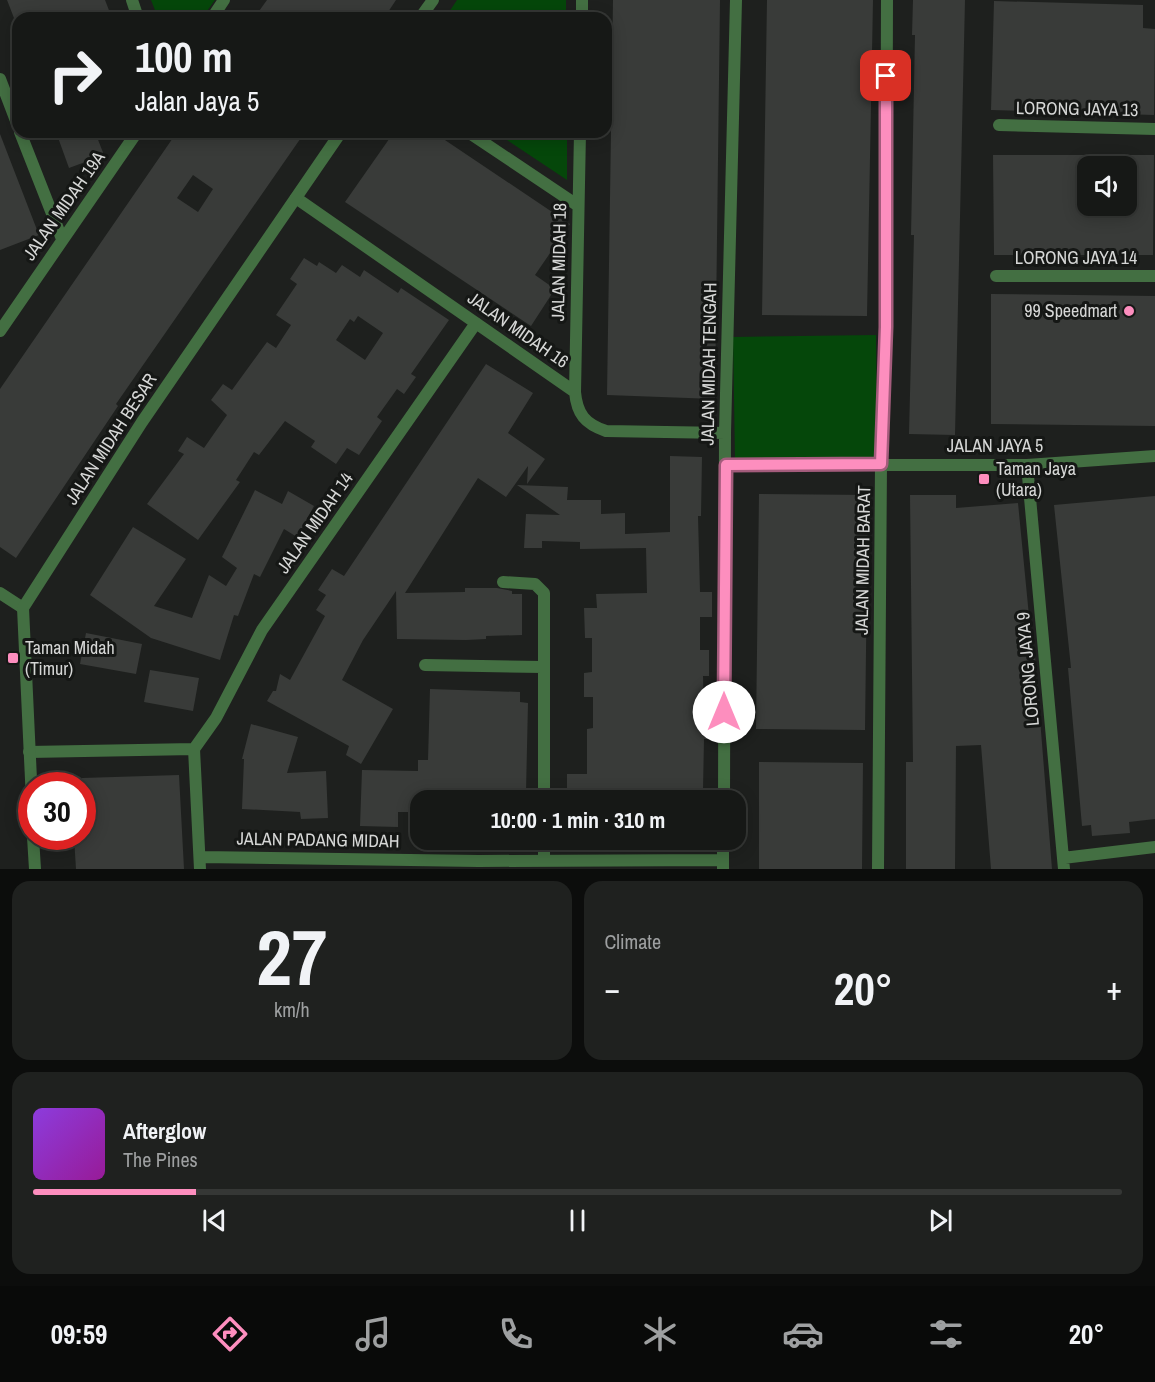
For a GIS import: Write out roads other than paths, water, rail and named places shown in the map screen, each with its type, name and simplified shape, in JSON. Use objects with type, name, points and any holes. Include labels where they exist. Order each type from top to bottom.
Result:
[{"type":"street","name":"JALAN MIDAH TENGAH","points":[[724,790],[725,433],[736,0]]},
{"type":"street","name":"JALAN MIDAH BARAT","points":[[878,869],[881,464],[886,327],[887,0]]},
{"type":"street","points":[[0,79],[12,110]]},
{"type":"street","name":"LORONG JAYA 13","points":[[999,125],[1155,129]]},
{"type":"street","points":[[22,138],[62,239]]},
{"type":"street","name":"JALAN MIDAH 19A","points":[[0,331],[133,138]]},
{"type":"street","name":"JALAN MIDAH BESAR","points":[[23,608],[142,422],[336,138]]},
{"type":"street","points":[[477,138],[577,205]]},
{"type":"street","name":"JALAN MIDAH 18","points":[[575,392],[580,138]]},
{"type":"street","name":"JALAN MIDAH 16","points":[[296,198],[575,392],[576,409],[589,426],[606,431],[725,433]]},
{"type":"street","name":"LORONG JAYA 14","points":[[996,276],[1155,276]]},
{"type":"street","name":"JALAN MIDAH 14","points":[[194,748],[216,718],[262,630],[476,323]]},
{"type":"street","name":"JALAN JAYA 5","points":[[726,465],[1027,465],[1155,456]]},
{"type":"street","name":"LORONG JAYA 9","points":[[1027,465],[1063,863]]},
{"type":"street","points":[[503,582],[536,584],[544,593],[544,790]]},
{"type":"street","points":[[0,593],[23,608],[30,772]]},
{"type":"street","points":[[425,665],[543,667]]},
{"type":"street","points":[[29,752],[194,748],[200,863]]},
{"type":"street","points":[[1063,863],[1155,847]]},
{"type":"street","points":[[34,850],[35,869]]},
{"type":"street","points":[[544,850],[544,860]]},
{"type":"street","name":"JALAN PADANG MIDAH","points":[[200,863],[479,865],[544,860],[723,865]]},
{"type":"place","name":"99 Speedmart","points":[[1129,311]]},
{"type":"place","name":"Taman Jaya (Utara)","points":[[984,479]]},
{"type":"place","name":"Taman Midah (Timur)","points":[[13,658]]}]
